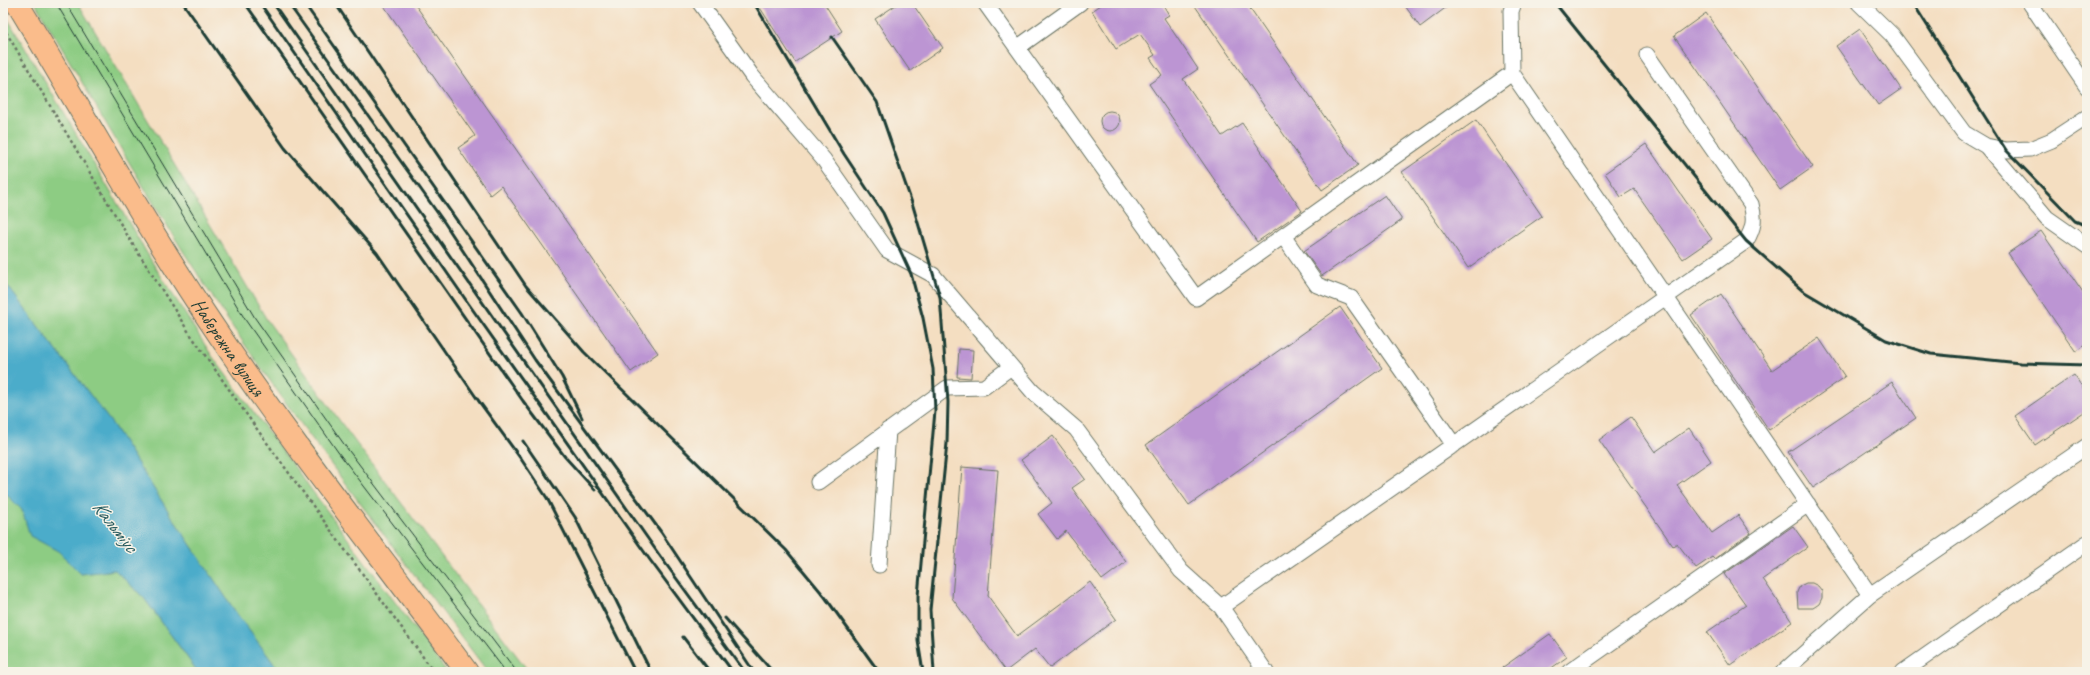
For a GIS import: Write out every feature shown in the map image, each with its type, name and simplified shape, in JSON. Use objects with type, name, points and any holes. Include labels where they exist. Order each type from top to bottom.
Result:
[{"type":"highway","name":"Набережна вулиця","points":[[18,3],[178,272],[215,328],[259,392],[467,672]]},
{"type":"lane","points":[[700,3],[752,76],[824,160],[887,250],[933,275],[1033,392],[1076,429],[1181,571],[1221,607],[1266,672]]},
{"type":"lane","points":[[985,3],[1196,298],[1512,73]]},
{"type":"lane","points":[[1017,48],[1080,3]]},
{"type":"lane","points":[[1859,3],[1892,35],[1964,133],[1986,146],[2047,218],[2087,246]]},
{"type":"lane","points":[[2030,3],[2087,86]]},
{"type":"lane","points":[[1510,6],[1512,73],[1870,595]]},
{"type":"lane","points":[[1221,607],[1746,241],[1752,230],[1754,217],[1751,204],[1647,55]]},
{"type":"lane","points":[[1986,146],[2006,150],[2030,149],[2052,140],[2087,117]]},
{"type":"lane","points":[[1283,236],[1317,285],[1351,298],[1454,445]]},
{"type":"lane","points":[[818,482],[947,388],[984,387],[1011,367]]},
{"type":"lane","points":[[879,565],[888,430]]},
{"type":"lane","points":[[1782,672],[1870,595],[2087,446]]},
{"type":"lane","points":[[1569,672],[1808,504]]},
{"type":"lane","points":[[1903,672],[2087,543]]},
{"type":"green space","points":[[35,3],[78,3],[267,320],[350,435],[529,672],[488,672],[325,457],[262,370],[180,247]]},
{"type":"green space","points":[[3,11],[154,265],[212,356],[447,672],[280,672],[237,614],[113,425],[3,280]]},
{"type":"green space","points":[[3,491],[22,510],[31,536],[58,551],[81,574],[115,570],[144,598],[198,672],[3,672]]},
{"type":"water","name":"Кальміус","points":[[3,280],[113,425],[237,614],[280,672],[198,672],[144,598],[115,570],[81,574],[58,551],[30,536],[22,510],[3,491]]},
{"type":"building","points":[[382,3],[414,3],[658,353],[631,372],[501,186],[490,195],[458,148],[475,136]]},
{"type":"building","points":[[757,3],[824,3],[842,31],[795,62]]},
{"type":"building","points":[[899,3],[912,3],[943,48],[910,71],[875,19]]},
{"type":"building","points":[[1104,3],[1162,3],[1169,15],[1164,18],[1198,69],[1183,79],[1222,136],[1242,123],[1302,211],[1257,242],[1149,84],[1162,75],[1150,58],[1155,55],[1140,34],[1116,49],[1092,11]]},
{"type":"building","points":[[1193,3],[1246,3],[1358,165],[1322,190]]},
{"type":"building","points":[[1403,3],[1452,3],[1420,27]]},
{"type":"building","points":[[1706,13],[1813,167],[1780,190],[1674,36]]},
{"type":"building","points":[[1860,29],[1901,89],[1878,105],[1836,46]]},
{"type":"building","points":[[1110,111],[1117,114],[1120,121],[1117,128],[1110,131],[1103,128],[1100,121],[1103,114]]},
{"type":"building","points":[[1476,120],[1542,216],[1468,268],[1402,172]]},
{"type":"building","points":[[1646,144],[1712,239],[1683,259],[1634,189],[1621,197],[1605,173]]},
{"type":"building","points":[[1385,195],[1402,220],[1322,276],[1304,251]]},
{"type":"building","points":[[2041,231],[2087,298],[2087,344],[2076,352],[2008,253]]},
{"type":"building","points":[[1721,294],[1772,370],[1819,338],[1845,377],[1769,430],[1691,315]]},
{"type":"building","points":[[1340,307],[1382,368],[1189,505],[1146,445]]},
{"type":"building","points":[[959,349],[973,350],[971,378],[957,377]]},
{"type":"building","points":[[2074,375],[2087,394],[2087,410],[2035,445],[2015,416]]},
{"type":"building","points":[[1892,382],[1916,418],[1813,488],[1788,452]]},
{"type":"building","points":[[1631,417],[1655,452],[1689,428],[1711,461],[1677,485],[1712,533],[1738,515],[1751,533],[1714,559],[1712,557],[1696,568],[1677,543],[1673,546],[1599,440]]},
{"type":"building","points":[[1053,436],[1085,479],[1072,488],[1126,562],[1102,580],[1066,531],[1057,539],[1038,514],[1052,503],[1021,460]]},
{"type":"building","points":[[962,467],[998,470],[988,596],[1017,636],[1090,582],[1116,619],[1050,668],[1035,649],[1006,671],[952,598]]},
{"type":"building","points":[[1793,526],[1808,547],[1763,579],[1792,622],[1730,665],[1707,632],[1746,605],[1724,574]]},
{"type":"building","points":[[1806,583],[1812,583],[1818,586],[1822,591],[1822,598],[1819,604],[1813,608],[1798,608],[1797,592],[1800,586]]},
{"type":"building","points":[[1550,634],[1567,657],[1546,672],[1496,672]]},
{"type":"tram line","points":[[56,3],[246,321],[338,452],[506,672]]},
{"type":"tram line","points":[[66,3],[255,318],[346,447],[517,672]]},
{"type":"railway","points":[[183,3],[285,148],[377,253],[478,400],[521,459],[547,498],[635,672]]},
{"type":"railway","points":[[245,3],[523,401],[565,457],[595,490]]},
{"type":"railway","points":[[260,3],[468,303],[650,560],[733,672]]},
{"type":"railway","points":[[273,3],[660,556],[745,672]]},
{"type":"railway","points":[[288,3],[444,222],[535,360],[661,532],[754,672]]},
{"type":"railway","points":[[304,3],[522,313],[562,377],[582,418]]},
{"type":"railway","points":[[335,3],[526,286],[584,352],[786,550],[825,597],[879,672]]},
{"type":"railway","points":[[754,3],[844,154],[883,213],[911,274],[923,318],[933,369],[935,411],[918,596],[918,641],[923,672]]},
{"type":"railway","points":[[1555,3],[1746,241],[1803,291],[1886,340],[1931,354],[2020,363],[2087,365]]},
{"type":"railway","points":[[1913,3],[2006,150],[2075,221],[2087,226]]},
{"type":"railway","points":[[832,37],[877,102],[913,206],[940,297],[948,402],[947,443],[930,610],[934,672]]},
{"type":"railway","points":[[523,441],[575,517],[651,672]]},
{"type":"railway","points":[[725,618],[773,672]]},
{"type":"railway","points":[[683,637],[710,672]]}]
